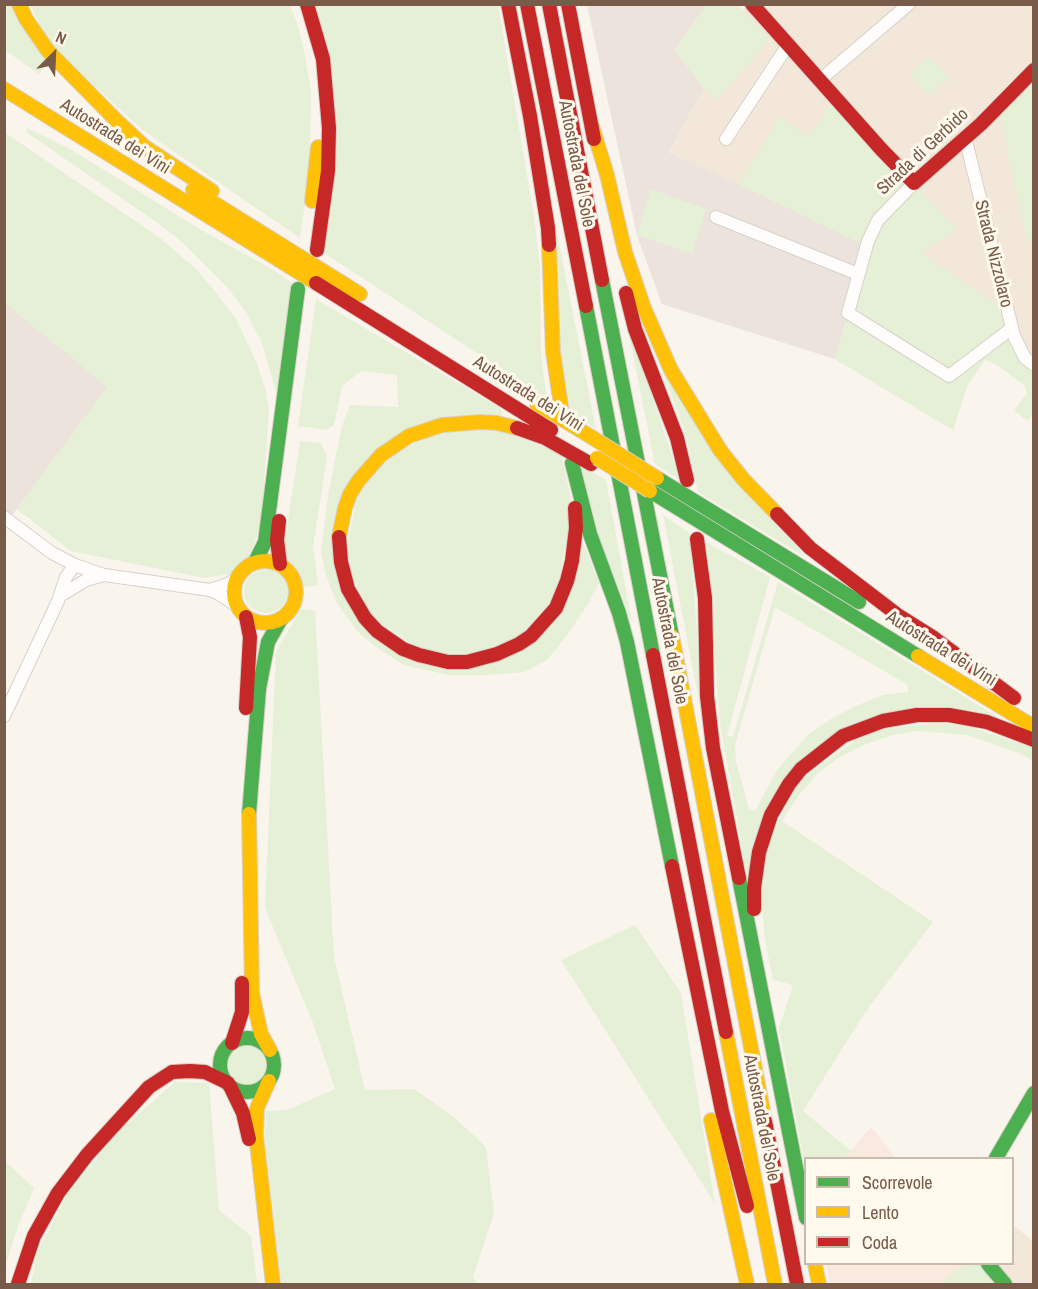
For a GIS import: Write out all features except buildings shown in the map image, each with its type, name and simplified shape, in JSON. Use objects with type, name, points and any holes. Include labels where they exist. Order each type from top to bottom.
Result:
[{"type":"main road","points":[[20,4],[26,19],[48,51],[145,147],[254,218],[338,280]]},
{"type":"main road","points":[[295,4],[310,54],[318,115],[318,155],[312,246],[328,171],[329,128],[323,58],[307,4]]},
{"type":"main road","points":[[508,4],[549,228],[553,352],[561,406]]},
{"type":"main road","name":"Autostrada del Sole","points":[[527,4],[776,1284]]},
{"type":"main road","name":"Autostrada del Sole","points":[[549,4],[797,1284]]},
{"type":"main road","points":[[568,4],[624,288],[635,329],[677,438],[687,480]]},
{"type":"main road","points":[[753,4],[914,183]]},
{"type":"main road","name":"Strada di Gerbido","points":[[914,183],[981,124],[1034,70]]},
{"type":"main road","name":"Autostrada dei Vini","points":[[4,89],[598,464],[655,494],[1034,727]]},
{"type":"main road","name":"Autostrada dei Vini","points":[[523,395],[1019,701],[934,638],[883,605],[810,548],[743,479],[720,450],[671,370],[648,317],[625,252],[607,174],[592,126]]},
{"type":"main road","name":"Autostrada dei Vini","points":[[130,150],[373,302]]},
{"type":"main road","points":[[255,562],[265,542],[304,293],[277,540],[280,564]]},
{"type":"main road","points":[[598,464],[530,431],[497,423],[441,425],[424,429],[393,446],[369,467],[350,494],[339,537],[341,562],[348,589],[365,618],[377,631],[403,649],[448,662],[467,662],[497,654],[531,636],[547,620],[556,608],[567,581],[572,561],[576,514],[569,462],[590,534],[619,613],[627,642],[722,1111],[770,1284]]},
{"type":"main road","points":[[697,539],[705,598],[707,696],[713,747],[804,1208]]},
{"type":"main road","points":[[266,1284],[248,1134],[243,1113],[221,1068],[222,1057],[230,1046],[242,1012],[239,796],[250,637],[234,588],[240,572],[255,562],[263,560],[280,564],[290,572],[296,590],[294,603],[280,619],[268,642],[255,732],[249,817],[252,993],[261,1034],[274,1060],[274,1071],[264,1089],[258,1108],[256,1135],[273,1284]]},
{"type":"main road","points":[[242,611],[263,623],[280,619]]},
{"type":"main road","points":[[767,1016],[755,930],[756,868],[771,815],[789,783],[801,769],[843,736],[883,721],[917,715],[949,715],[987,722],[1034,740]]},
{"type":"main road","points":[[677,891],[713,1134],[747,1284]]},
{"type":"main road","points":[[18,1284],[34,1236],[64,1184],[87,1155],[155,1082],[245,1039],[262,1043],[270,1050]]},
{"type":"main road","points":[[172,1072],[204,1072],[247,1092],[255,1091],[269,1081]]},
{"type":"main road","points":[[997,1157],[1034,1093]]},
{"type":"main road","points":[[815,1265],[819,1284]]},
{"type":"main road","points":[[990,1265],[1005,1284]]},
{"type":"street","points":[[820,80],[909,4]]},
{"type":"street","points":[[726,139],[788,45]]},
{"type":"street","name":"Strada Nizzolaro","points":[[965,137],[1014,336],[1025,358],[1034,365]]},
{"type":"street","name":"Strada di Gerbido","points":[[914,183],[878,220],[868,241],[848,313],[949,376],[1012,328]]},
{"type":"street","points":[[716,217],[858,274]]},
{"type":"street","points":[[6,521],[52,553],[75,565],[104,575],[210,590],[242,611]]},
{"type":"street","points":[[52,553],[59,575],[61,594]]},
{"type":"street","points":[[4,716],[61,594],[72,581],[75,565]]},
{"type":"street","points":[[61,594],[86,580],[104,575]]},
{"type":"street","points":[[210,590],[236,579]]},
{"type":"shaded area","points":[[748,4],[1033,5],[1033,369],[985,360],[967,386],[953,430],[835,359],[662,304],[637,235],[692,254],[717,175],[669,154],[704,88],[738,5],[743,10]]},
{"type":"shaded area","points":[[587,5],[707,5],[675,50],[704,88],[669,153],[866,246],[835,359],[662,304],[637,235]]},
{"type":"shaded area","points":[[5,302],[108,387],[5,525]]},
{"type":"shaded area","points":[[871,1127],[894,1157],[847,1157]]},
{"type":"shaded area","points":[[1014,1226],[1033,1241],[1033,1284],[998,1284],[980,1265],[1014,1265]]},
{"type":"shaded area","points":[[826,1265],[965,1265],[938,1284],[830,1284]]},
{"type":"green space","points":[[5,5],[14,5],[50,60],[39,74],[5,50]]},
{"type":"green space","points":[[30,5],[290,5],[298,26],[311,91],[310,165],[300,238],[144,131],[70,64],[47,39]]},
{"type":"green space","points":[[312,5],[498,5],[534,217],[540,267],[541,356],[547,399],[324,253],[334,149]]},
{"type":"green space","points":[[707,5],[738,5],[770,39],[717,100],[704,88],[675,50]]},
{"type":"green space","points":[[929,56],[949,78],[929,96],[910,74]]},
{"type":"green space","points":[[1033,83],[1033,244],[1026,239],[1000,116]]},
{"type":"green space","points":[[835,98],[957,230],[921,252],[1002,309],[1033,369],[1033,413],[1028,421],[1014,411],[1027,393],[1024,385],[997,365],[985,360],[967,386],[953,430],[835,359],[866,246],[738,184],[780,117],[808,137]]},
{"type":"green space","points":[[27,128],[70,149],[203,231],[272,269],[296,286],[278,399],[262,343],[246,312],[228,288],[181,241],[26,132]]},
{"type":"green space","points":[[4,132],[160,238],[195,268],[236,319],[257,364],[269,410],[261,524],[250,555],[230,574],[205,578],[71,551],[17,509],[107,387],[5,303]]},
{"type":"green space","points":[[651,189],[706,209],[692,254],[637,235]]},
{"type":"green space","points":[[556,228],[596,429],[567,411],[561,368]]},
{"type":"green space","points":[[316,299],[500,408],[503,413],[501,416],[436,421],[343,495],[349,600],[439,665],[539,635],[581,538],[599,583],[568,634],[547,660],[524,672],[486,675],[449,675],[404,665],[358,632],[337,603],[325,573],[321,550],[329,490],[342,426],[350,405],[398,407],[397,375],[361,371],[342,386],[334,425],[327,430],[298,426]]},
{"type":"green space","points":[[624,311],[680,480],[655,464]]},
{"type":"green space","points":[[660,365],[805,557],[698,492],[686,434]]},
{"type":"green space","points":[[448,428],[513,432],[562,456],[570,495],[571,519],[555,598],[516,640],[459,656],[418,648],[370,615],[345,559],[358,491],[390,454]]},
{"type":"green space","points":[[300,441],[321,443],[327,457],[313,547],[318,585],[304,587],[293,575],[284,548]]},
{"type":"green space","points":[[580,465],[606,480],[632,623],[599,537]]},
{"type":"green space","points":[[663,515],[690,533],[703,721]]},
{"type":"green space","points":[[706,542],[770,577],[727,736],[733,737],[778,582],[999,718],[935,710],[817,748],[747,875],[720,723]],"holes":[[[775,607],[908,685],[908,692],[883,695],[856,706],[831,719],[808,735],[777,770],[755,811],[749,809],[736,762],[735,745]]]},
{"type":"green space","points":[[266,569],[282,575],[288,591],[282,607],[266,613],[250,607],[244,591],[250,575]]},
{"type":"green space","points":[[301,609],[315,611],[334,957],[365,1090],[414,1089],[455,1118],[486,1147],[494,1213],[473,1277],[477,1284],[281,1284],[265,1141],[266,1111],[287,1110],[335,1089],[313,1023],[265,908],[276,652]]},
{"type":"green space","points":[[953,721],[1033,748],[1033,761],[1019,753],[967,735],[918,731],[892,735],[838,758],[818,773],[799,795],[782,821],[933,922],[868,1008],[803,1111],[851,1151],[847,1157],[804,1157],[804,1161],[779,1028],[793,985],[773,980],[764,934],[761,884],[767,846],[798,782],[868,731]]},
{"type":"green space","points":[[635,925],[681,993],[715,1204],[561,960]]},
{"type":"green space","points":[[246,1045],[254,1046],[260,1051],[265,1057],[265,1073],[260,1079],[254,1084],[246,1085],[238,1084],[232,1079],[227,1073],[226,1065],[227,1057],[232,1051],[238,1046]]},
{"type":"green space","points":[[175,1082],[209,1083],[219,1210],[251,1236],[257,1284],[31,1284],[37,1253],[67,1195],[120,1130]]},
{"type":"green space","points":[[5,1161],[34,1188],[18,1226],[5,1268]]},
{"type":"green space","points":[[965,1265],[980,1265],[998,1284],[938,1284]]},
{"type":"traffic: fast","points":[[602,280],[672,636]]},
{"type":"traffic: fast","points":[[255,562],[265,542],[298,289]]},
{"type":"traffic: fast","points":[[586,306],[653,655]]},
{"type":"traffic: fast","points":[[572,463],[590,534],[619,613],[627,642],[672,866]]},
{"type":"traffic: fast","points":[[657,478],[859,602]]},
{"type":"traffic: fast","points":[[650,491],[918,656]]},
{"type":"traffic: fast","points":[[249,814],[259,689],[268,642],[281,619]]},
{"type":"traffic: fast","points":[[739,878],[804,1208]]},
{"type":"traffic: fast","points":[[247,1038],[257,1040],[266,1046],[272,1055],[274,1065],[272,1075],[266,1084],[257,1090],[247,1092],[237,1090],[228,1084],[222,1075],[220,1065],[222,1055],[228,1046],[237,1040],[247,1038]]},
{"type":"traffic: fast","points":[[997,1157],[1034,1093]]},
{"type":"traffic: fast","points":[[989,1265],[1005,1284]]},
{"type":"traffic: slow","points":[[19,4],[26,19],[48,51],[114,118],[145,147],[212,191]]},
{"type":"traffic: slow","points":[[4,89],[316,283]]},
{"type":"traffic: slow","points":[[592,126],[607,175],[625,252],[644,308],[671,370],[720,450],[743,479],[777,514]]},
{"type":"traffic: slow","points":[[312,201],[318,147]]},
{"type":"traffic: slow","points":[[193,190],[360,294]]},
{"type":"traffic: slow","points":[[549,245],[553,352],[561,406]]},
{"type":"traffic: slow","points":[[537,404],[593,438]]},
{"type":"traffic: slow","points":[[339,537],[345,508],[359,480],[381,455],[409,436],[442,425],[481,422],[517,428]]},
{"type":"traffic: slow","points":[[593,438],[657,478]]},
{"type":"traffic: slow","points":[[597,458],[650,491]]},
{"type":"traffic: slow","points":[[259,561],[271,561],[287,570],[294,580],[296,592],[294,604],[287,614],[271,623],[259,623],[248,618],[239,609],[234,598],[234,586],[239,575],[248,566],[259,561]]},
{"type":"traffic: slow","points":[[672,636],[765,1121]]},
{"type":"traffic: slow","points":[[918,656],[1034,727]]},
{"type":"traffic: slow","points":[[249,814],[252,993],[261,1034],[270,1050]]},
{"type":"traffic: slow","points":[[726,1032],[775,1284]]},
{"type":"traffic: slow","points":[[269,1081],[257,1108],[256,1135],[273,1284]]},
{"type":"traffic: slow","points":[[711,1120],[747,1284]]},
{"type":"traffic: slow","points":[[815,1265],[819,1284]]},
{"type":"traffic: jam","points":[[307,4],[323,59],[329,128],[328,171],[317,250]]},
{"type":"traffic: jam","points":[[508,4],[530,116],[549,245]]},
{"type":"traffic: jam","points":[[527,4],[586,306]]},
{"type":"traffic: jam","points":[[549,4],[602,280]]},
{"type":"traffic: jam","points":[[568,4],[594,139]]},
{"type":"traffic: jam","points":[[752,4],[914,183],[981,124],[1034,70]]},
{"type":"traffic: jam","points":[[316,283],[551,430]]},
{"type":"traffic: jam","points":[[626,293],[635,329],[677,438],[687,480]]},
{"type":"traffic: jam","points":[[517,428],[545,438],[591,464]]},
{"type":"traffic: jam","points":[[339,537],[341,562],[348,589],[365,618],[377,631],[403,649],[419,655],[448,662],[467,662],[497,654],[519,644],[531,636],[556,608],[572,561],[576,528],[575,508]]},
{"type":"traffic: jam","points":[[777,514],[810,548],[899,616],[934,638],[1014,698]]},
{"type":"traffic: jam","points":[[279,521],[277,540],[280,564]]},
{"type":"traffic: jam","points":[[697,539],[705,598],[707,696],[713,748],[739,878]]},
{"type":"traffic: jam","points":[[246,617],[250,637],[246,708]]},
{"type":"traffic: jam","points":[[653,655],[726,1032]]},
{"type":"traffic: jam","points":[[754,909],[754,888],[759,852],[771,815],[789,784],[801,769],[843,736],[883,721],[917,715],[949,715],[987,722],[1034,740]]},
{"type":"traffic: jam","points":[[672,866],[722,1111],[747,1206]]},
{"type":"traffic: jam","points":[[232,1043],[242,1012],[242,983]]},
{"type":"traffic: jam","points":[[18,1284],[34,1236],[58,1193],[87,1155],[149,1087],[172,1072],[190,1071],[205,1072],[228,1083]]},
{"type":"traffic: jam","points":[[230,1086],[243,1113],[249,1139]]},
{"type":"traffic: jam","points":[[765,1121],[797,1284]]}]
